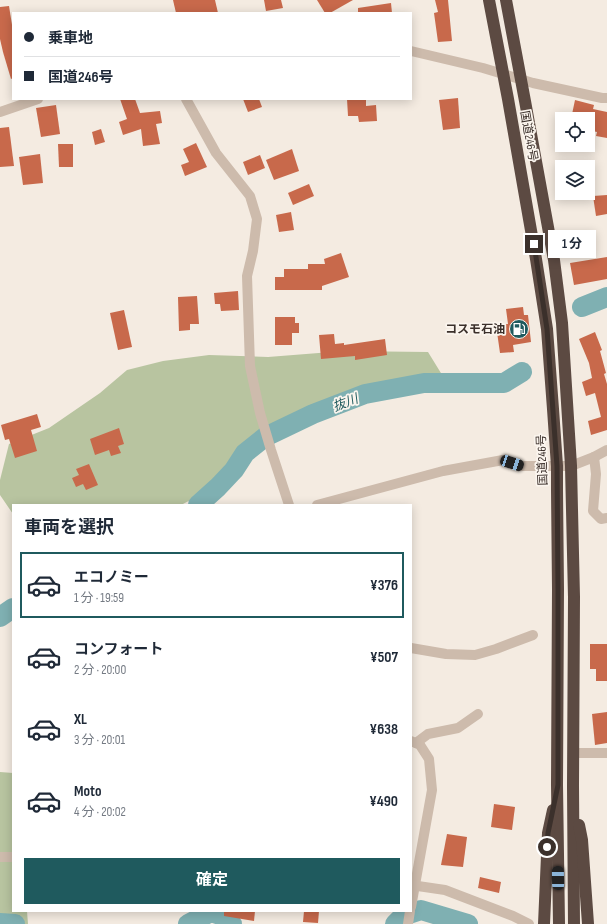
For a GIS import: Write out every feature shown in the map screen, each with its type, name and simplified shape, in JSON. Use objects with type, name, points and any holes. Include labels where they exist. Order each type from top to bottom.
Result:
[{"type":"highway","name":"国道246号","points":[[489,0],[523,184],[547,329],[557,466],[559,924]]},
{"type":"highway","name":"国道246号","points":[[506,0],[554,260],[562,323],[571,466],[574,597],[574,924]]},
{"type":"highway","points":[[544,922],[548,833],[558,785]]},
{"type":"highway","points":[[573,786],[582,840],[588,924]]},
{"type":"street","points":[[412,51],[533,83],[607,98]]},
{"type":"street","points":[[0,112],[35,100]]},
{"type":"street","points":[[187,100],[216,153],[250,196],[257,219],[253,251],[247,276],[250,366],[260,413],[289,504]]},
{"type":"street","points":[[321,504],[443,470],[503,460],[521,466],[571,466],[607,450]]},
{"type":"street","points":[[594,457],[596,474],[593,511],[600,519],[607,518]]},
{"type":"street","points":[[412,648],[446,654],[475,655],[533,635]]},
{"type":"street","points":[[413,742],[428,734],[458,728],[478,714]]},
{"type":"street","points":[[412,904],[413,885],[432,790],[429,759],[420,745],[413,742]]},
{"type":"street","points":[[574,754],[607,753]]},
{"type":"street","points":[[0,857],[12,857]]},
{"type":"street","points":[[413,885],[445,890],[513,916],[529,924]]},
{"type":"green space","points":[[344,351],[428,352],[444,378],[345,393],[254,456],[204,493],[183,504],[12,504],[12,513],[0,495],[0,480],[9,444],[49,428],[100,393],[127,370],[163,361],[209,355],[268,357]]},
{"type":"green space","points":[[0,772],[12,773],[12,912],[27,912],[28,924],[0,924]]},
{"type":"building","points":[[173,0],[215,0],[218,12],[176,12]]},
{"type":"building","points":[[264,0],[281,0],[283,8],[266,11]]},
{"type":"building","points":[[317,0],[353,0],[332,12],[324,12]]},
{"type":"building","points":[[435,0],[448,0],[452,41],[438,42],[434,13],[438,12]]},
{"type":"building","points":[[391,3],[392,12],[358,12],[358,8]]},
{"type":"building","points":[[9,6],[12,25],[11,79],[0,39],[0,7]]},
{"type":"building","points":[[458,98],[460,128],[443,130],[439,100]]},
{"type":"building","points":[[120,100],[135,100],[140,113],[160,111],[162,123],[156,124],[160,144],[143,146],[141,129],[123,135],[119,122],[127,119]]},
{"type":"building","points":[[243,100],[259,100],[262,107],[248,112]]},
{"type":"building","points":[[347,100],[366,100],[366,106],[376,105],[377,121],[359,122],[358,116],[348,116]]},
{"type":"building","points":[[575,100],[594,105],[593,109],[607,112],[607,138],[596,136],[595,112],[572,112]]},
{"type":"building","points":[[56,105],[60,134],[41,137],[36,108]]},
{"type":"building","points":[[9,127],[14,166],[0,167],[0,128]]},
{"type":"building","points":[[101,129],[105,142],[95,145],[92,132]]},
{"type":"building","points":[[196,143],[207,167],[185,176],[181,165],[189,162],[183,149]]},
{"type":"building","points":[[58,144],[73,144],[73,167],[59,167]]},
{"type":"building","points":[[292,149],[299,171],[274,180],[266,160]]},
{"type":"building","points":[[40,154],[43,183],[23,185],[19,157]]},
{"type":"building","points":[[260,155],[265,168],[248,175],[243,162]]},
{"type":"building","points":[[309,184],[314,196],[293,205],[288,193]]},
{"type":"building","points":[[607,195],[607,214],[596,216],[594,200],[595,200],[595,196]]},
{"type":"building","points":[[291,212],[294,230],[279,232],[276,215]]},
{"type":"building","points":[[341,253],[349,277],[322,286],[322,290],[275,290],[275,277],[284,277],[284,269],[308,269],[308,264],[325,264],[324,259]]},
{"type":"building","points":[[607,257],[607,279],[574,285],[570,263]]},
{"type":"building","points":[[238,291],[239,310],[221,311],[220,304],[215,304],[214,293]]},
{"type":"building","points":[[197,296],[199,324],[190,324],[190,330],[179,331],[178,297]]},
{"type":"building","points":[[523,307],[524,315],[528,315],[531,342],[513,345],[514,352],[500,353],[496,325],[508,324],[506,309]]},
{"type":"building","points":[[124,310],[132,347],[118,350],[110,313]]},
{"type":"building","points":[[275,317],[295,317],[295,323],[299,323],[299,333],[292,333],[292,345],[275,345]]},
{"type":"building","points":[[595,332],[602,350],[600,351],[606,373],[604,374],[607,384],[607,430],[591,435],[588,421],[601,417],[595,393],[586,396],[582,382],[592,378],[589,363],[579,339]]},
{"type":"building","points":[[334,334],[335,344],[344,343],[344,345],[385,339],[387,355],[355,360],[355,356],[321,359],[319,335]]},
{"type":"building","points":[[37,414],[41,427],[31,430],[37,451],[15,458],[9,439],[5,440],[1,425]]},
{"type":"building","points":[[119,428],[124,444],[118,446],[121,453],[111,456],[109,450],[95,455],[90,439]]},
{"type":"building","points":[[89,464],[98,485],[86,490],[83,484],[76,487],[72,478],[79,475],[76,469]]},
{"type":"building","points":[[590,644],[607,644],[607,681],[596,681],[596,669],[590,669]]},
{"type":"building","points":[[607,712],[607,743],[595,745],[592,714]]},
{"type":"building","points":[[494,804],[515,807],[512,830],[491,827]]},
{"type":"building","points":[[447,834],[467,837],[463,867],[441,865]]},
{"type":"building","points":[[480,877],[501,882],[499,893],[478,888]]},
{"type":"building","points":[[224,912],[255,912],[254,921],[224,916]]},
{"type":"building","points":[[304,912],[319,912],[318,923],[303,922]]},
{"type":"waterway","name":"抜川","points":[[582,307],[607,297]]},
{"type":"waterway","name":"抜川","points":[[199,504],[234,470],[245,453],[265,437],[313,414],[365,394],[424,383],[504,383],[522,372]]},
{"type":"waterway","name":"抜川","points":[[0,617],[12,609]]},
{"type":"waterway","points":[[395,924],[403,916],[421,910],[468,924]]},
{"type":"waterway","points":[[188,924],[211,912],[226,917],[232,924]]},
{"type":"waterway","points":[[0,923],[15,924]]},
{"type":"place","name":"コスモ石油","points":[[519,329]]},
{"type":"route","points":[[534,244],[547,329],[557,466],[558,785],[548,833],[547,847]]}]
